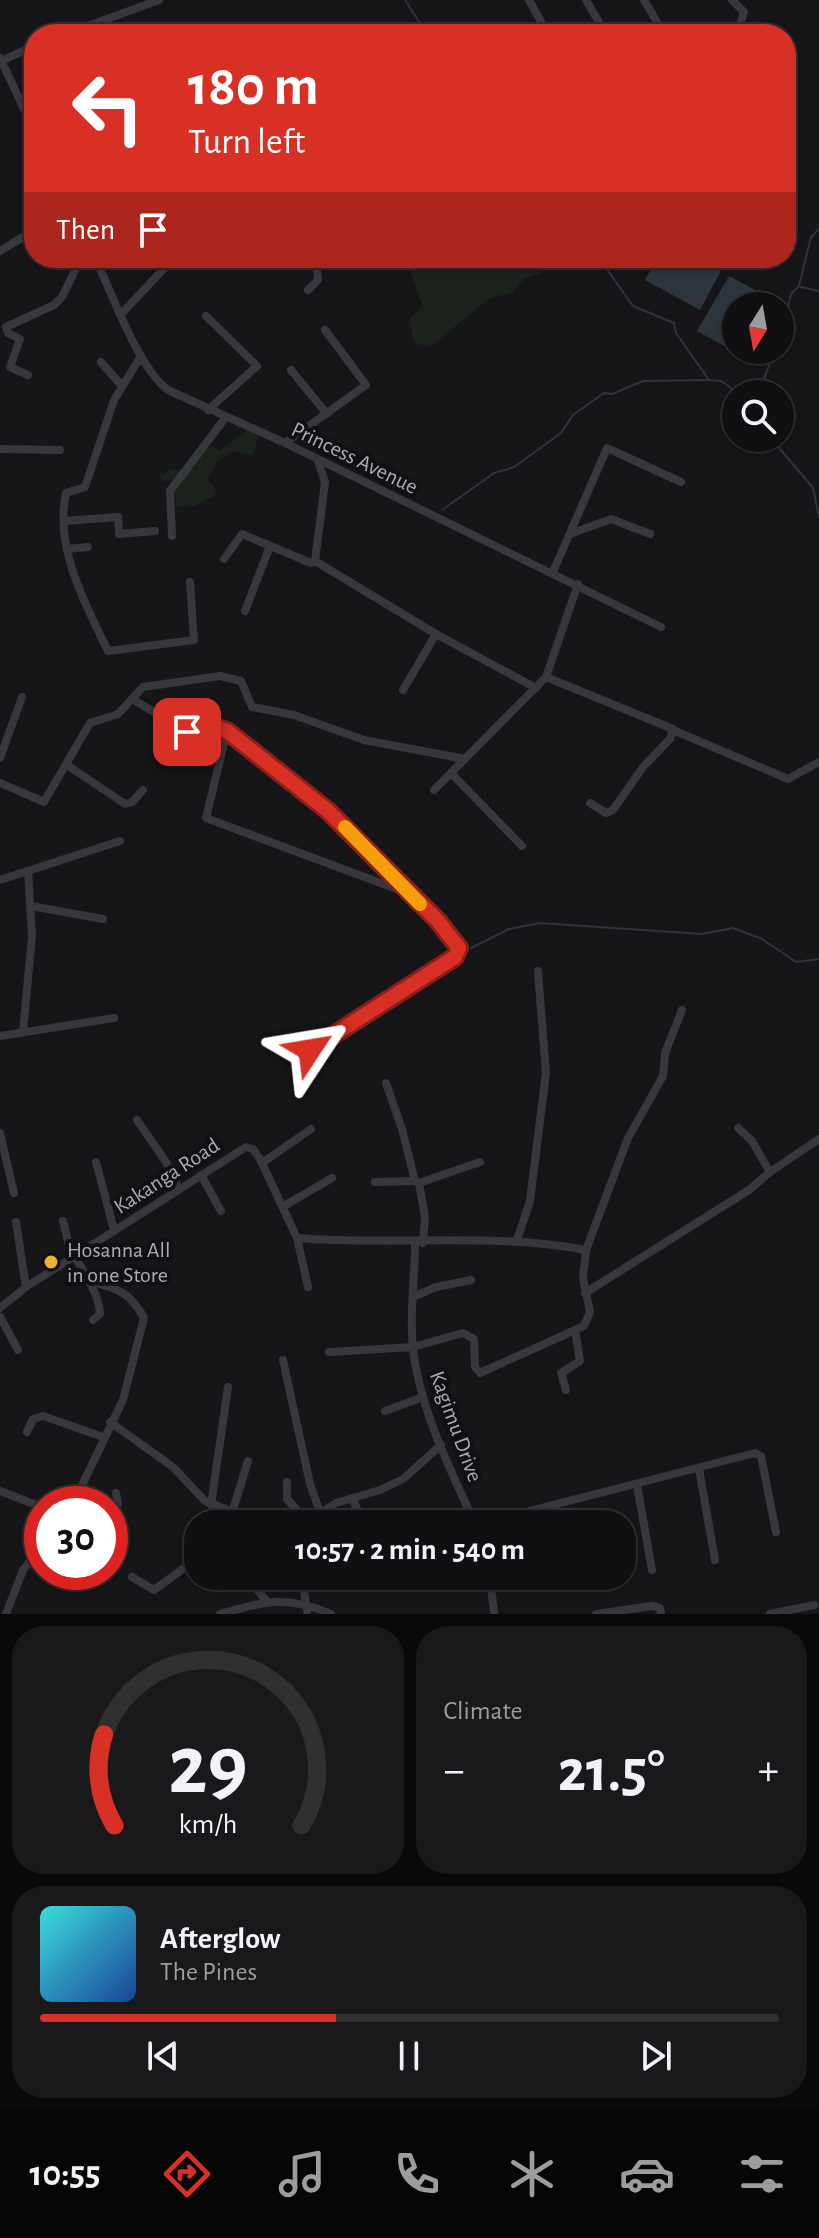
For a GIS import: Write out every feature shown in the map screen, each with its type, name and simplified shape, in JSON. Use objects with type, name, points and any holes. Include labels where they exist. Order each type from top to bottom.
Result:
[{"type":"street","points":[[93,24],[159,0]]},
{"type":"street","points":[[529,0],[542,24]]},
{"type":"street","points":[[586,0],[600,24]]},
{"type":"street","points":[[644,0],[658,24]]},
{"type":"street","points":[[732,0],[744,12],[740,24]]},
{"type":"street","points":[[24,50],[1,59],[24,109]]},
{"type":"street","points":[[0,251],[24,236]]},
{"type":"street","points":[[28,375],[10,367],[20,339],[8,333],[6,327],[54,305],[62,297],[76,268]]},
{"type":"street","name":"Princess Avenue","points":[[100,268],[141,356],[164,387],[578,584],[661,627]]},
{"type":"street","points":[[122,313],[165,268]]},
{"type":"street","points":[[308,290],[318,280],[317,268]]},
{"type":"street","points":[[206,316],[257,366],[208,410]]},
{"type":"street","points":[[285,443],[366,383],[325,330]]},
{"type":"street","points":[[141,356],[114,400],[85,487],[66,493],[67,549],[73,576],[108,651],[194,640],[190,582]]},
{"type":"street","points":[[101,362],[122,386]]},
{"type":"street","points":[[291,370],[327,414]]},
{"type":"street","points":[[172,536],[170,491],[226,417]]},
{"type":"street","points":[[553,572],[607,448],[681,482]]},
{"type":"street","points":[[0,449],[60,450]]},
{"type":"street","points":[[315,561],[325,482],[318,460]]},
{"type":"street","points":[[65,521],[118,517],[119,534],[155,531]]},
{"type":"street","points":[[570,534],[611,519],[650,534]]},
{"type":"street","points":[[224,559],[242,534],[311,563],[315,561],[436,634],[536,688]]},
{"type":"street","points":[[245,611],[270,546]]},
{"type":"street","points":[[67,549],[88,547]]},
{"type":"street","points":[[434,790],[546,677],[578,584]]},
{"type":"street","points":[[403,690],[436,634]]},
{"type":"street","points":[[0,783],[44,802],[90,723],[118,714],[143,687],[220,676],[241,681],[246,686],[252,707],[294,715],[364,740],[465,759]]},
{"type":"street","points":[[546,677],[669,725],[673,730],[788,779],[819,762]]},
{"type":"street","points":[[0,758],[22,697]]},
{"type":"street","points":[[134,700],[187,732],[218,728],[227,731],[327,810],[454,939],[459,948],[455,957],[310,1050]]},
{"type":"street","points":[[590,803],[606,813],[613,810],[643,767],[670,739],[673,730]]},
{"type":"street","points":[[227,731],[206,818],[407,893]]},
{"type":"street","points":[[67,765],[125,804],[132,802],[143,790]]},
{"type":"street","points":[[451,773],[522,846]]},
{"type":"street","points":[[0,880],[120,841]]},
{"type":"street","points":[[23,1032],[32,936],[28,871]]},
{"type":"street","points":[[31,906],[103,919]]},
{"type":"street","points":[[517,1240],[530,1201],[546,1073],[538,971]]},
{"type":"street","points":[[329,1352],[413,1347],[459,1334],[470,1335],[474,1339],[475,1367],[480,1373],[584,1326],[589,1316],[585,1293],[586,1250],[628,1138],[663,1076],[665,1053],[682,1010]]},
{"type":"street","points":[[0,1036],[114,1018]]},
{"type":"street","name":"Kagimu Drive","points":[[386,1083],[402,1129],[425,1217],[413,1297],[413,1347],[423,1397],[468,1510]]},
{"type":"street","points":[[137,1120],[161,1153],[179,1189]]},
{"type":"street","points":[[738,1128],[752,1141],[770,1172]]},
{"type":"street","points":[[308,1287],[297,1238],[262,1163],[311,1129]]},
{"type":"street","points":[[0,1133],[14,1193]]},
{"type":"street","points":[[585,1293],[749,1190],[819,1139]]},
{"type":"street","name":"Kakanga Road","points":[[0,1308],[26,1287],[246,1147],[253,1149],[262,1163]]},
{"type":"street","points":[[96,1162],[114,1230]]},
{"type":"street","points":[[375,1182],[417,1182],[480,1162]]},
{"type":"street","points":[[201,1175],[221,1211]]},
{"type":"street","points":[[284,1206],[332,1178]]},
{"type":"street","points":[[63,1221],[73,1257],[91,1281],[119,1288],[136,1303],[144,1318],[123,1400],[81,1486]]},
{"type":"street","points":[[16,1222],[26,1287]]},
{"type":"street","points":[[297,1238],[419,1243],[517,1240],[586,1250]]},
{"type":"street","points":[[413,1297],[436,1287],[471,1280]]},
{"type":"street","points":[[91,1281],[90,1292],[100,1310],[93,1320]]},
{"type":"street","points":[[0,1317],[18,1350]]},
{"type":"street","points":[[566,1390],[561,1373],[581,1359],[575,1330]]},
{"type":"street","points":[[283,1360],[310,1484],[319,1510]]},
{"type":"street","points":[[211,1505],[228,1387]]},
{"type":"street","points":[[385,1411],[423,1397]]},
{"type":"street","points":[[27,1432],[33,1419],[43,1416],[103,1437]]},
{"type":"street","points":[[110,1422],[173,1467],[211,1505],[224,1510]]},
{"type":"street","points":[[325,1510],[403,1479],[441,1445]]},
{"type":"street","points":[[533,1510],[747,1455],[761,1456],[776,1532]]},
{"type":"street","points":[[233,1510],[248,1461]]},
{"type":"street","points":[[699,1469],[715,1560]]},
{"type":"street","points":[[287,1482],[287,1499],[296,1510]]},
{"type":"street","points":[[637,1485],[652,1570]]},
{"type":"street","points":[[0,1491],[24,1500]]},
{"type":"street","points":[[352,1498],[358,1510]]},
{"type":"street","points":[[132,1577],[154,1590],[184,1568]]},
{"type":"street","points":[[6,1614],[24,1569]]},
{"type":"street","points":[[257,1590],[268,1603]]},
{"type":"street","points":[[491,1590],[494,1614]]},
{"type":"street","points":[[220,1614],[268,1603],[331,1614]]},
{"type":"street","points":[[770,1614],[814,1605]]},
{"type":"street","points":[[596,1614],[652,1606],[660,1608],[661,1614]]},
{"type":"shaded area","points":[[409,268],[547,268],[542,273],[525,278],[511,293],[490,298],[430,347],[414,343],[409,320],[423,306]]},
{"type":"shaded area","points":[[652,268],[715,268],[721,271],[700,310],[645,280]]},
{"type":"shaded area","points":[[729,276],[759,292],[722,292],[722,345],[697,331]]},
{"type":"shaded area","points":[[249,428],[259,435],[253,455],[232,451],[216,463],[207,480],[216,489],[215,495],[193,506],[177,507],[172,480],[161,481],[160,472],[165,474],[170,468],[182,472],[203,448],[214,447],[219,451]]},
{"type":"waterway","points":[[405,0],[421,24]]},
{"type":"waterway","points":[[793,292],[799,286],[811,237],[819,229]]},
{"type":"waterway","points":[[606,268],[633,306],[674,323],[676,333],[709,380],[722,382]]},
{"type":"waterway","points":[[801,287],[819,291]]},
{"type":"waterway","points":[[763,380],[770,364]]},
{"type":"waterway","points":[[442,510],[494,473],[514,467],[561,433],[573,415],[604,393],[612,394],[643,381],[709,380]]},
{"type":"waterway","points":[[783,452],[813,488],[819,517]]},
{"type":"waterway","points":[[471,948],[509,929],[540,923],[702,934],[733,928],[762,939],[796,962],[819,959]]},
{"type":"slow traffic","points":[[345,827],[420,904]]},
{"type":"place","name":"Hosanna All in one Store","points":[[51,1262]]},
{"type":"route","points":[[187,732],[218,728],[227,731],[312,796],[438,921],[459,948],[455,957],[310,1050]]}]
